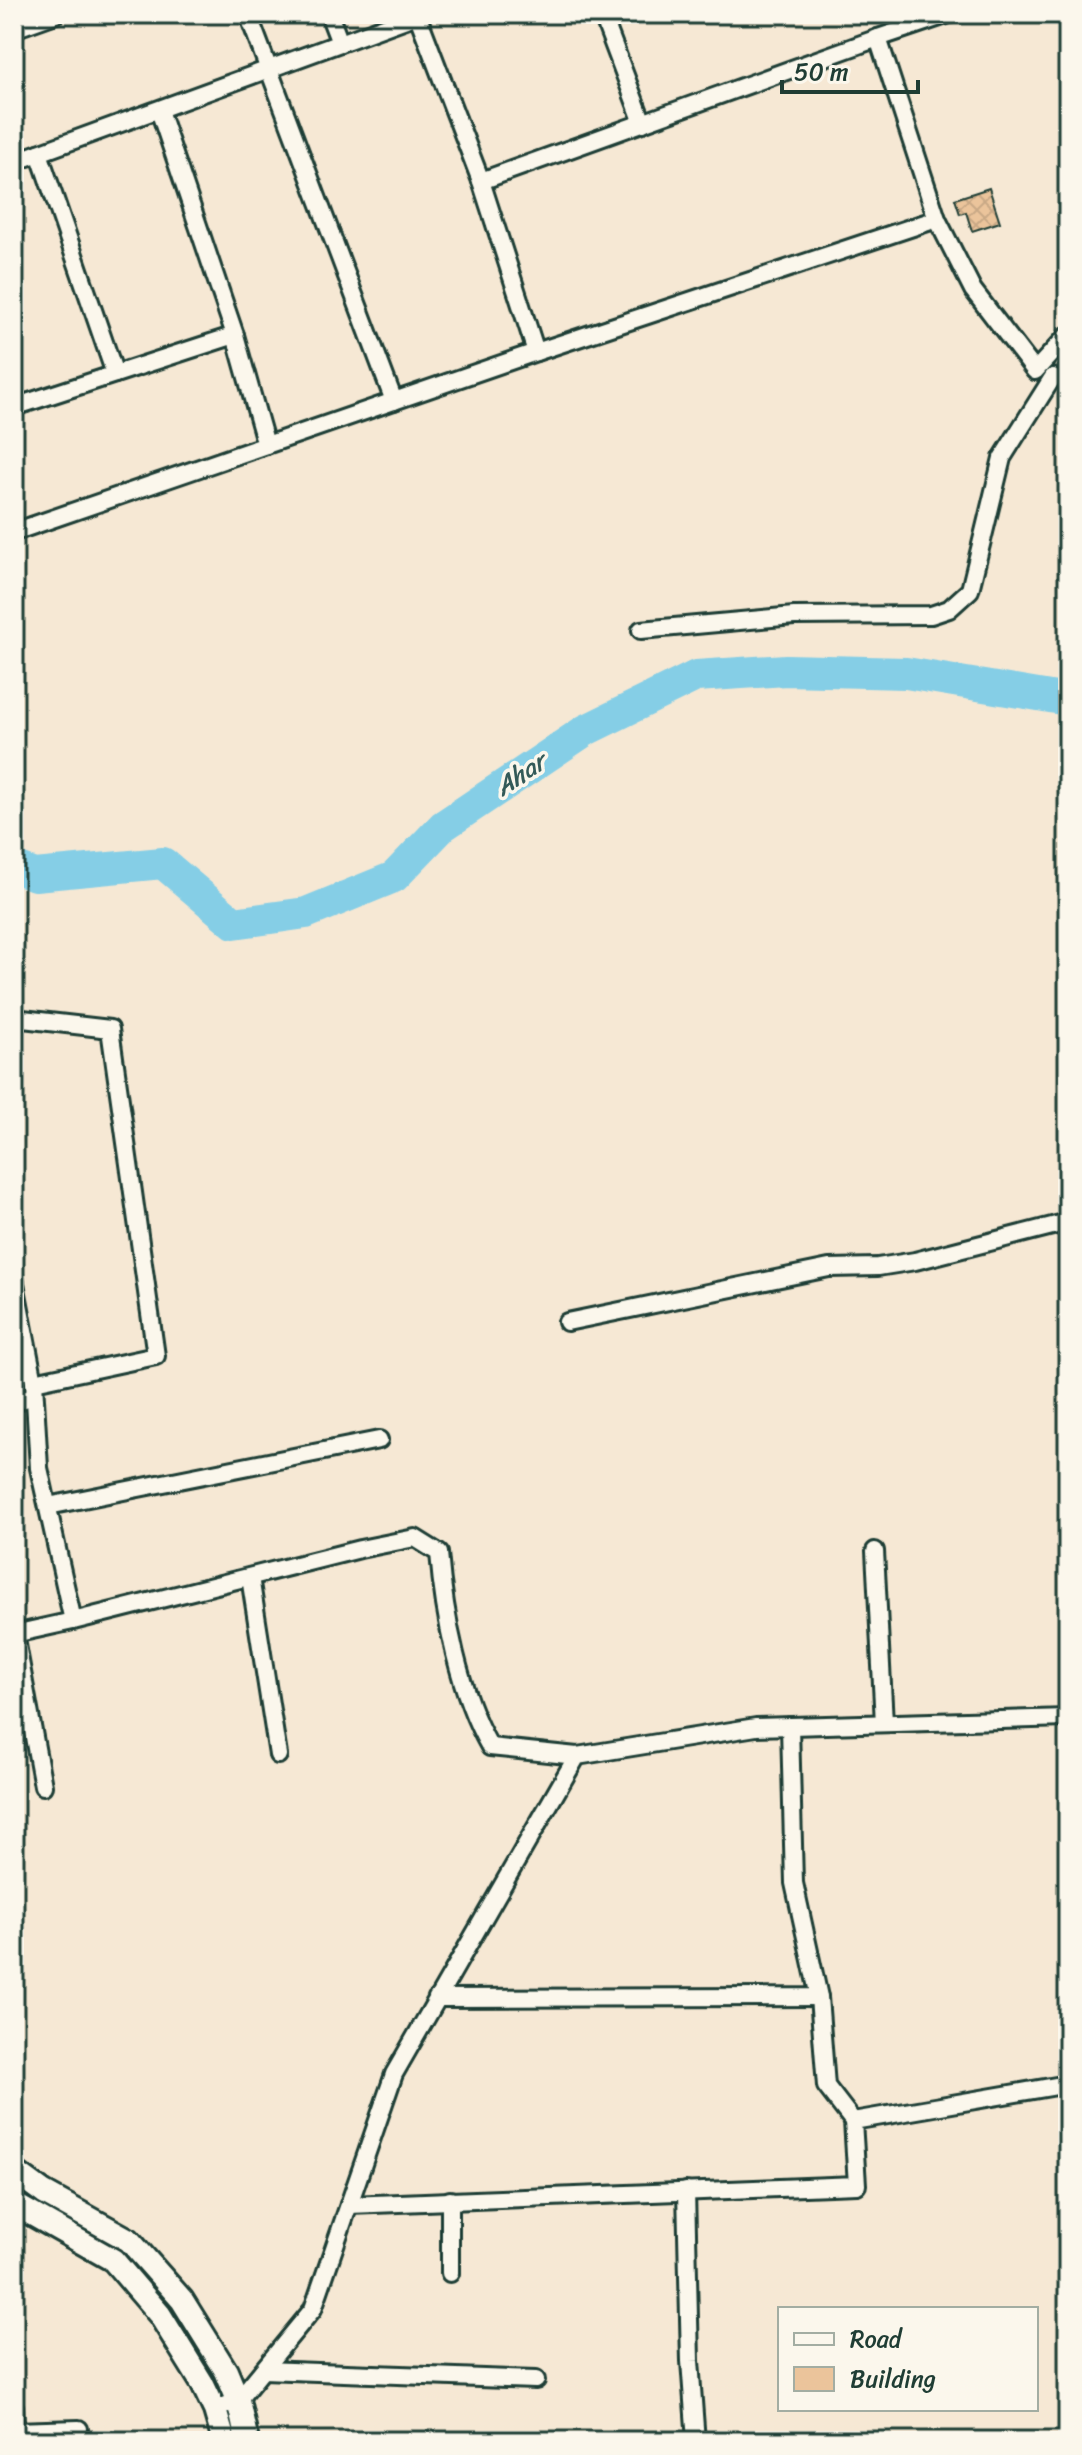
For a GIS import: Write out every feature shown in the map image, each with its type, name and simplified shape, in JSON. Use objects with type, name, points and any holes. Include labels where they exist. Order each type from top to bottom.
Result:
[{"type":"main road","points":[[14,2171],[44,2193],[129,2240],[182,2300],[226,2371],[238,2400],[247,2441]]},
{"type":"main road","points":[[14,2204],[113,2260],[160,2315],[202,2383],[215,2410],[224,2441]]},
{"type":"street","points":[[14,29],[56,14]]},
{"type":"street","points":[[248,14],[394,401]]},
{"type":"street","points":[[329,14],[340,43]]},
{"type":"street","points":[[602,14],[643,123]]},
{"type":"street","points":[[481,181],[949,14]]},
{"type":"street","points":[[14,162],[417,15],[481,181],[536,352]]},
{"type":"street","points":[[641,630],[794,616],[931,615],[949,609],[970,590],[1002,458],[1060,379],[1035,371],[973,290],[937,219],[878,38]]},
{"type":"street","points":[[159,110],[235,335],[266,445]]},
{"type":"street","points":[[39,153],[115,374]]},
{"type":"street","points":[[14,532],[536,352],[937,219]]},
{"type":"street","points":[[14,407],[235,335]]},
{"type":"street","points":[[1035,371],[1068,335]]},
{"type":"street","points":[[14,1018],[110,1029],[156,1356],[34,1389],[14,1402]]},
{"type":"street","points":[[567,1322],[829,1268],[878,1267],[915,1261],[1068,1222]]},
{"type":"street","points":[[14,1278],[34,1389],[39,1468],[73,1621]]},
{"type":"street","points":[[48,1506],[379,1440]]},
{"type":"street","points":[[43,1786],[14,1634],[415,1538],[439,1553],[442,1588],[473,1717],[490,1747],[577,1756],[756,1727],[1068,1718]]},
{"type":"street","points":[[875,1551],[884,1723]]},
{"type":"street","points":[[250,1577],[278,1755]]},
{"type":"street","points":[[349,2205],[857,2185],[853,2121],[826,2086],[819,1997],[794,1883],[790,1726]]},
{"type":"street","points":[[215,2410],[238,2400],[313,2309],[394,2074],[577,1756]]},
{"type":"street","points":[[437,1998],[819,1997]]},
{"type":"street","points":[[853,2121],[1068,2084]]},
{"type":"street","points":[[686,2191],[690,2361],[696,2441]]},
{"type":"street","points":[[450,2200],[450,2273]]},
{"type":"street","points":[[263,2370],[536,2380]]},
{"type":"street","points":[[14,2407],[15,2431],[79,2429]]},
{"type":"building","points":[[989,188],[1000,222],[972,231],[966,212],[960,214],[955,199]]},
{"type":"waterway","name":"Ahar","points":[[14,867],[35,875],[163,863],[234,923],[306,913],[394,877],[443,826],[586,730],[696,676],[786,670],[906,673],[1068,700]]}]
